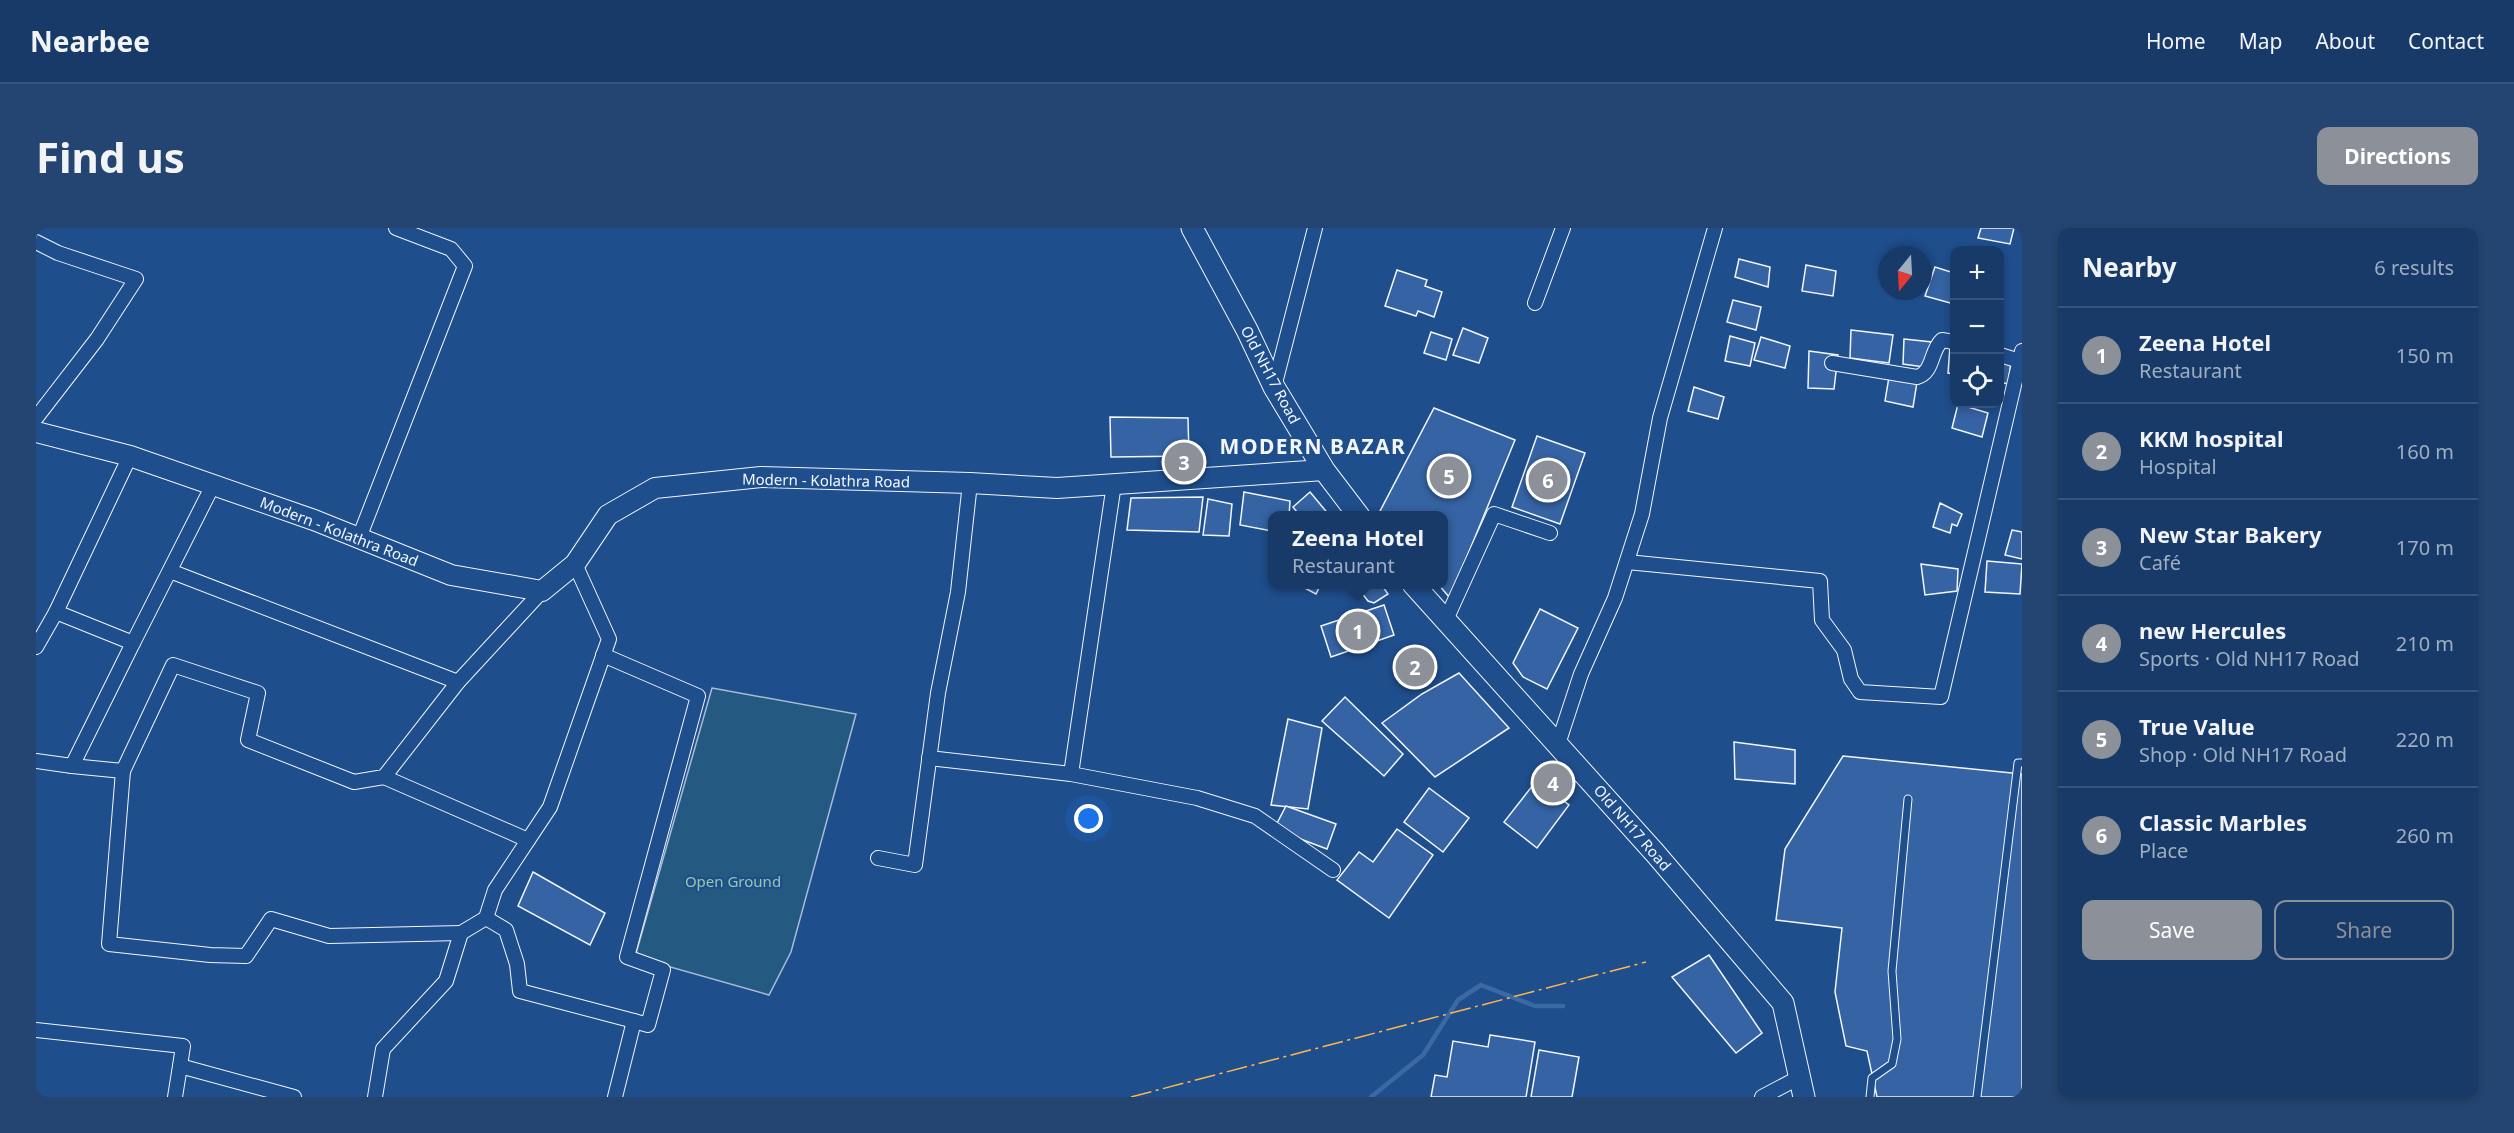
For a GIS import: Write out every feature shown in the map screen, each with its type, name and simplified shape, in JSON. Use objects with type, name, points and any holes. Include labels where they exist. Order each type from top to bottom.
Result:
[{"type":"main road","name":"Old NH17 Road","points":[[1192,228],[1247,330],[1274,387],[1324,470],[1355,511]]},
{"type":"main road","name":"Modern - Kolathra Road","points":[[36,432],[130,456],[213,484],[451,575],[542,591],[575,564],[608,515],[655,488],[761,477],[1057,488],[1324,470]]},
{"type":"main road","name":"Old NH17 Road","points":[[1416,589],[1656,854],[1783,1003],[1802,1087]]},
{"type":"street","points":[[359,538],[465,266],[451,249],[396,228]]},
{"type":"street","points":[[1274,387],[1315,228]]},
{"type":"street","points":[[1535,303],[1563,228]]},
{"type":"street","points":[[1558,744],[1581,674],[1615,598],[1642,514],[1660,418],[1715,228]]},
{"type":"street","points":[[36,242],[58,253],[136,279],[97,339],[36,418]]},
{"type":"street","points":[[1832,363],[1917,377],[1924,375],[1929,368],[1936,345],[1942,340],[1950,341]]},
{"type":"street","points":[[1627,562],[1820,581],[1822,620],[1844,650],[1851,679],[1860,692],[1941,697],[2021,356],[2004,355]]},
{"type":"street","points":[[36,647],[56,612],[130,456]]},
{"type":"street","points":[[879,858],[915,865],[938,693],[958,592],[970,483]]},
{"type":"street","points":[[72,766],[213,484]]},
{"type":"street","points":[[1071,774],[1114,484]]},
{"type":"street","points":[[1445,622],[1494,514],[1550,533]]},
{"type":"street","points":[[528,840],[384,777],[354,782],[248,741],[258,693],[173,665],[123,771],[109,944],[210,955],[246,956],[271,919],[328,936],[461,933],[486,918],[495,890],[550,807],[609,639],[575,564]]},
{"type":"street","points":[[170,571],[458,682]]},
{"type":"street","points":[[384,777],[458,682],[542,591]]},
{"type":"street","points":[[56,612],[133,643]]},
{"type":"street","points":[[486,918],[506,930],[517,964],[520,991],[648,1025],[663,970],[627,957],[698,696],[603,655]]},
{"type":"street","points":[[929,758],[1071,774],[1197,798],[1255,816],[1333,870]]},
{"type":"street","points":[[36,761],[123,771]]},
{"type":"street","points":[[375,1097],[383,1049],[446,981],[461,933]]},
{"type":"street","points":[[615,1097],[634,1021]]},
{"type":"street","points":[[36,1030],[183,1046],[175,1097]]},
{"type":"street","points":[[180,1066],[294,1097]]},
{"type":"street","points":[[1762,1097],[1802,1087]]},
{"type":"lane","points":[[1977,1097],[2018,763],[2022,763]]},
{"type":"lane","points":[[1870,1097],[1872,1078],[1892,1064],[1897,1039],[1892,971],[1908,799]]},
{"type":"green space","name":"Open Ground","points":[[712,688],[856,714],[791,952],[769,995],[635,957]]},
{"type":"building","points":[[1981,228],[2014,228],[2010,244],[1978,238]]},
{"type":"building","points":[[1739,259],[1770,267],[1768,287],[1735,277]]},
{"type":"building","points":[[1806,265],[1836,271],[1833,296],[1802,291]]},
{"type":"building","points":[[1935,267],[1950,272],[1950,303],[1932,298],[1932,276]]},
{"type":"building","points":[[1397,270],[1427,280],[1425,286],[1442,292],[1434,317],[1418,311],[1416,316],[1385,306]]},
{"type":"building","points":[[1733,300],[1761,307],[1756,330],[1727,322]]},
{"type":"building","points":[[1463,328],[1488,338],[1479,363],[1453,355]]},
{"type":"building","points":[[1851,330],[1893,335],[1889,363],[1850,358]]},
{"type":"building","points":[[1431,332],[1452,339],[1446,360],[1424,353]]},
{"type":"building","points":[[1730,336],[1755,343],[1750,366],[1725,361]]},
{"type":"building","points":[[1761,337],[1790,346],[1785,368],[1754,360]]},
{"type":"building","points":[[1904,339],[1932,342],[1931,368],[1903,364]]},
{"type":"building","points":[[1950,346],[1950,373],[1948,373]]},
{"type":"building","points":[[1809,351],[1838,355],[1834,389],[1808,388]]},
{"type":"building","points":[[2004,361],[2011,362],[2008,384],[2004,383]]},
{"type":"building","points":[[1889,377],[1917,382],[1913,407],[1885,401]]},
{"type":"building","points":[[1694,387],[1724,397],[1718,419],[1688,411]]},
{"type":"building","points":[[1434,408],[1515,440],[1450,598],[1442,589],[1448,589],[1448,511],[1380,511]]},
{"type":"building","points":[[1957,408],[1971,408],[1988,413],[1982,437],[1952,428]]},
{"type":"building","points":[[1110,417],[1188,418],[1189,456],[1111,457]]},
{"type":"building","points":[[1537,436],[1585,453],[1560,524],[1512,507]]},
{"type":"building","points":[[1244,492],[1290,501],[1289,511],[1268,511],[1268,530],[1240,525]]},
{"type":"building","points":[[1310,492],[1326,511],[1296,511],[1293,507]]},
{"type":"building","points":[[1203,497],[1199,532],[1127,530],[1131,498]]},
{"type":"building","points":[[1208,499],[1232,504],[1229,536],[1203,535]]},
{"type":"building","points":[[1940,503],[1962,514],[1957,526],[1952,524],[1950,533],[1933,527]]},
{"type":"building","points":[[2012,530],[2022,532],[2022,559],[2005,555]]},
{"type":"building","points":[[1987,561],[2022,564],[2020,594],[1985,592]]},
{"type":"building","points":[[1921,564],[1958,569],[1957,591],[1925,595]]},
{"type":"building","points":[[1306,589],[1318,589],[1316,594]]},
{"type":"building","points":[[1359,589],[1384,589],[1388,594],[1374,603],[1368,601]]},
{"type":"building","points":[[1384,605],[1394,635],[1331,657],[1321,626]]},
{"type":"building","points":[[1540,609],[1578,628],[1547,689],[1523,677],[1513,663]]},
{"type":"building","points":[[1459,673],[1509,728],[1435,777],[1382,723],[1422,694]]},
{"type":"building","points":[[1345,697],[1403,754],[1384,776],[1322,721]]},
{"type":"building","points":[[1288,719],[1322,728],[1308,809],[1271,805]]},
{"type":"building","points":[[1734,742],[1795,750],[1795,784],[1735,779]]},
{"type":"building","points":[[1843,756],[2022,774],[2022,1097],[1877,1097],[1867,1051],[1846,1046],[1835,992],[1842,928],[1776,920],[1785,849]]},
{"type":"building","points":[[1537,780],[1569,805],[1537,848],[1504,822]]},
{"type":"building","points":[[1429,788],[1469,818],[1443,852],[1404,822]]},
{"type":"building","points":[[1286,806],[1336,824],[1327,849],[1274,829]]},
{"type":"building","points":[[1397,829],[1433,855],[1389,918],[1337,880],[1359,852],[1373,862]]},
{"type":"building","points":[[533,872],[605,913],[590,945],[518,906]]},
{"type":"building","points":[[1709,955],[1762,1033],[1736,1053],[1672,977]]},
{"type":"building","points":[[1490,1035],[1535,1042],[1526,1097],[1431,1097],[1435,1075],[1447,1077],[1453,1041],[1488,1047]]},
{"type":"building","points":[[1539,1050],[1579,1057],[1572,1097],[1531,1097]]},
{"type":"waterway","points":[[1371,1097],[1423,1055],[1458,1000],[1481,985],[1535,1006],[1563,1006]]},
{"type":"power","points":[[1131,1097],[1646,962]]},
{"type":"place","name":"New Star Bakery","points":[[1184,462]]},
{"type":"place","name":"True Value","points":[[1449,476]]},
{"type":"place","name":"Classic Marbles","points":[[1548,480]]},
{"type":"place","name":"Zeena Hotel","points":[[1358,631]]},
{"type":"place","name":"KKM hospital","points":[[1415,667]]},
{"type":"place","name":"new Hercules","points":[[1553,783]]},
{"type":"district","name":"MODERN BAZAR","points":[[1313,447]]}]
